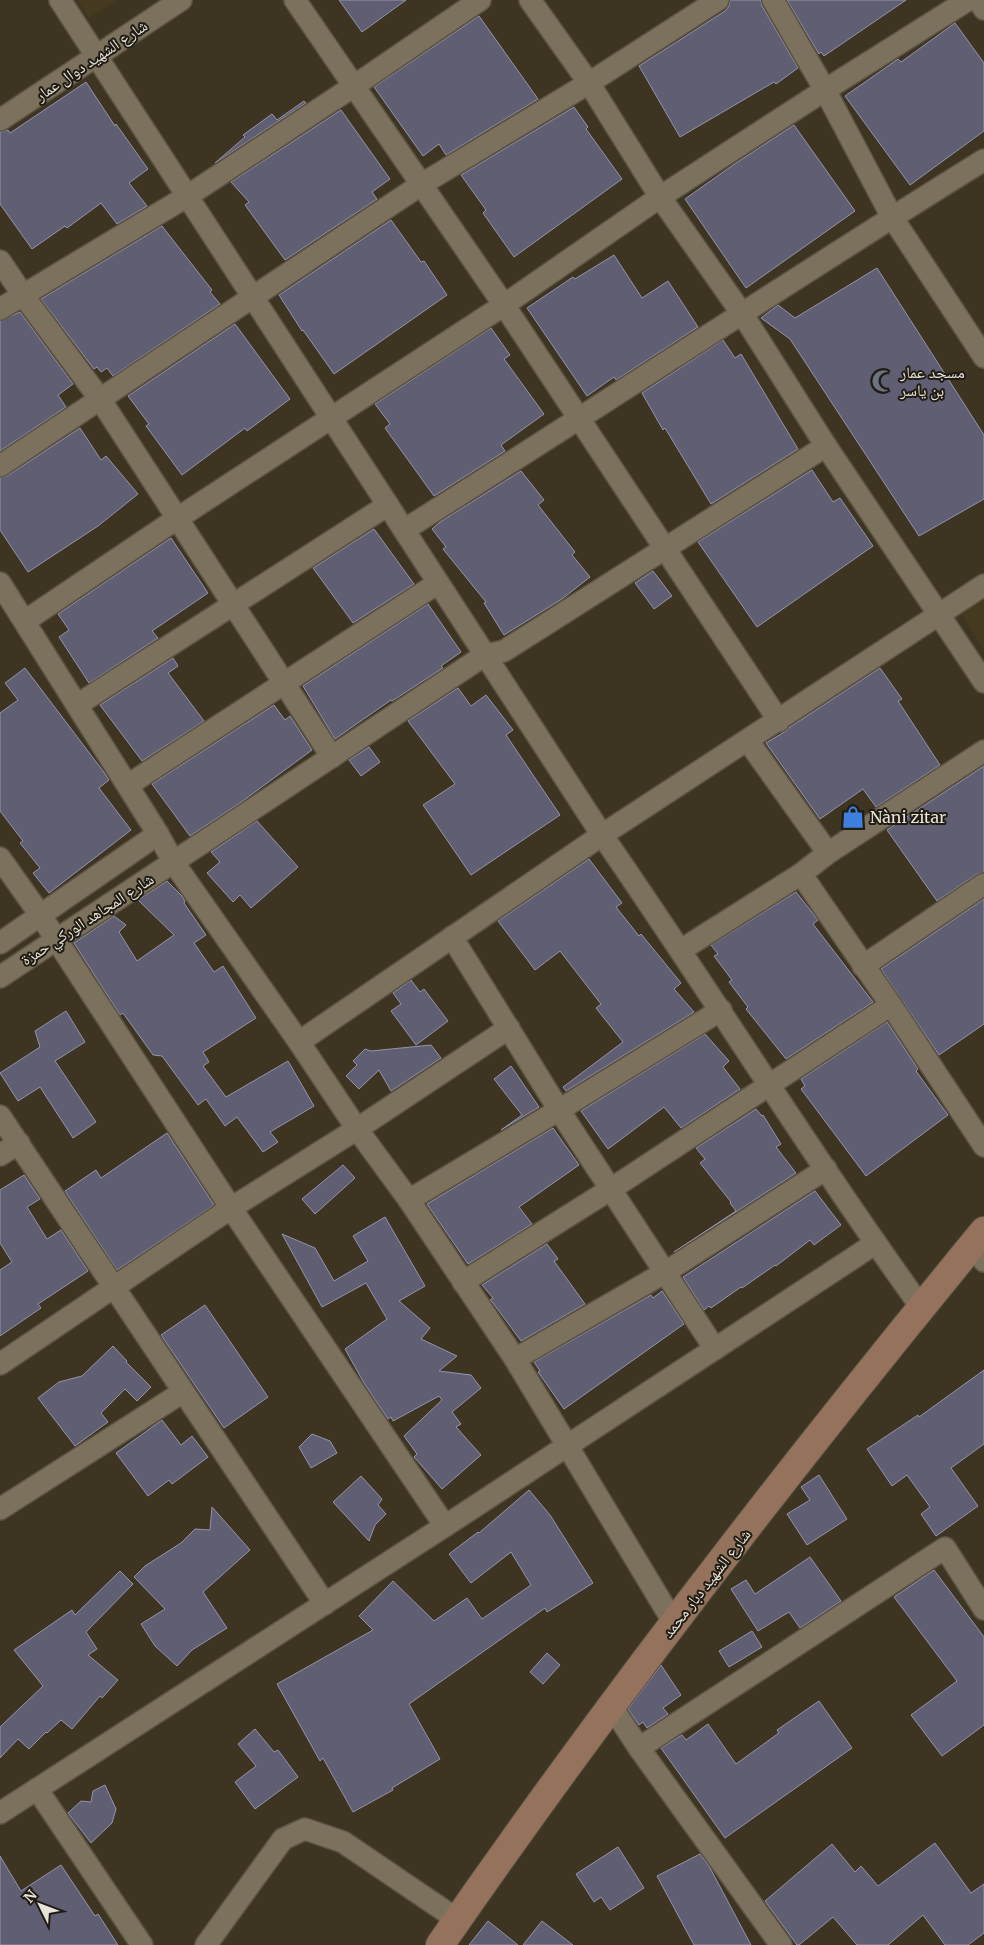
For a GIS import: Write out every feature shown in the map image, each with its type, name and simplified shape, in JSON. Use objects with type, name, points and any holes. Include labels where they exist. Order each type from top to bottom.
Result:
[{"type":"street","points":[[60,0],[186,197],[253,297],[602,835],[681,950],[826,1170],[921,1306]]},
{"type":"street","name":"شارع الشهيد دوال عمار","points":[[0,120],[182,0]]},
{"type":"street","points":[[295,0],[422,184],[779,720]]},
{"type":"street","points":[[0,309],[186,197],[480,0]]},
{"type":"street","points":[[530,0],[590,83],[660,197],[743,314],[826,446],[984,682]]},
{"type":"street","points":[[0,466],[422,184],[590,83],[718,0]]},
{"type":"street","points":[[773,0],[825,90],[892,217],[984,356]]},
{"type":"street","points":[[25,621],[178,518],[504,306],[660,197],[968,0]]},
{"type":"street","points":[[978,0],[984,9]]},
{"type":"street","points":[[404,530],[984,160]]},
{"type":"street","points":[[0,261],[22,295],[100,399],[332,758]]},
{"type":"street","name":"شارع المجاهد الوركي حمزة","points":[[0,977],[54,939],[174,863],[484,655],[504,651],[826,446]]},
{"type":"street","points":[[77,705],[388,505]]},
{"type":"street","points":[[0,583],[128,785],[174,863],[299,1042],[357,1129],[409,1200],[515,1359],[674,1623]]},
{"type":"street","points":[[128,785],[438,583]]},
{"type":"street","points":[[299,1042],[602,835],[984,585]]},
{"type":"street","points":[[748,741],[828,853]]},
{"type":"street","points":[[681,950],[801,874],[828,853],[984,751]]},
{"type":"street","name":"شارع المجاهد الوركي حمزة","points":[[0,943],[158,834]]},
{"type":"street","points":[[0,858],[41,916],[54,939],[231,1208],[445,1526]]},
{"type":"street","points":[[801,874],[891,1005],[984,1146]]},
{"type":"street","points":[[863,966],[984,884]]},
{"type":"street","points":[[452,938],[510,1028],[559,1110],[714,1349]]},
{"type":"street","points":[[463,1282],[611,1189],[891,1005]]},
{"type":"street","points":[[409,1200],[721,1010]]},
{"type":"street","points":[[0,1364],[114,1289],[231,1208],[357,1129],[510,1028]]},
{"type":"street","points":[[0,1116],[325,1604]]},
{"type":"street","points":[[0,1155],[19,1143]]},
{"type":"street","points":[[515,1359],[664,1273],[826,1170]]},
{"type":"street","points":[[0,1813],[568,1446],[876,1243]]},
{"type":"street","name":"شارع الشهيد دبار محمد","points":[[440,1945],[505,1851],[674,1623],[921,1306],[980,1245]]},
{"type":"street","points":[[0,1509],[183,1392]]},
{"type":"street","points":[[640,1748],[945,1548],[984,1609]]},
{"type":"street","points":[[612,1707],[781,1945]]},
{"type":"street","points":[[37,1789],[142,1945]]},
{"type":"street","points":[[206,1945],[283,1839],[305,1829],[343,1842],[458,1920]]},
{"type":"shaded area","points":[[77,0],[117,0],[89,18]]},
{"type":"shaded area","points":[[984,597],[984,650],[960,612]]},
{"type":"building","points":[[339,0],[406,0],[362,32]]},
{"type":"building","points":[[730,0],[761,0],[762,6],[798,68],[776,84],[774,82],[680,137],[639,66],[725,11],[729,6]]},
{"type":"building","points":[[787,0],[906,0],[824,56],[821,52],[819,54]]},
{"type":"building","points":[[479,16],[538,99],[446,155],[439,144],[423,156],[374,87]]},
{"type":"building","points":[[955,23],[984,63],[984,131],[910,185],[845,96],[898,59],[901,62]]},
{"type":"building","points":[[86,82],[115,126],[116,124],[148,169],[129,183],[147,206],[117,224],[101,203],[67,228],[65,226],[32,249],[0,204],[0,132],[8,130],[10,133]]},
{"type":"building","points":[[304,101],[306,103],[215,163],[245,137],[243,135],[272,114],[277,120]]},
{"type":"building","points":[[574,107],[588,127],[586,129],[622,179],[514,257],[483,213],[486,210],[461,175]]},
{"type":"building","points":[[341,110],[390,179],[372,192],[377,199],[285,260],[245,205],[249,202],[231,182]]},
{"type":"building","points":[[794,125],[855,211],[746,288],[685,199]]},
{"type":"building","points":[[391,220],[421,262],[424,261],[447,295],[334,374],[302,331],[279,295]]},
{"type":"building","points":[[162,226],[212,290],[210,292],[220,304],[113,376],[107,368],[101,372],[97,367],[94,369],[41,299]]},
{"type":"building","points":[[614,255],[642,298],[668,281],[698,327],[616,380],[614,377],[587,396],[527,308],[573,277],[575,279]]},
{"type":"building","name":"مسجد عمار بن ياسر","points":[[877,268],[984,435],[984,499],[919,536],[790,339],[761,318],[778,305],[795,318]]},
{"type":"building","points":[[20,312],[73,384],[58,395],[66,407],[0,451],[0,321]]},
{"type":"building","points":[[235,324],[290,399],[247,431],[245,428],[182,475],[146,426],[149,424],[128,396]]},
{"type":"building","points":[[491,328],[510,355],[504,359],[544,414],[501,445],[505,451],[434,496],[385,428],[390,424],[375,404]]},
{"type":"building","points":[[723,340],[735,358],[741,354],[798,449],[711,504],[665,428],[663,430],[642,393]]},
{"type":"building","points":[[80,428],[101,460],[106,456],[138,494],[98,526],[28,572],[0,530],[0,478],[7,476]]},
{"type":"building","points":[[812,470],[833,502],[840,498],[873,546],[757,627],[698,542]]},
{"type":"building","points":[[521,471],[544,500],[538,505],[575,552],[572,555],[590,577],[562,599],[504,635],[484,603],[486,602],[443,549],[446,547],[432,529]]},
{"type":"building","points":[[374,529],[414,584],[353,623],[313,568]]},
{"type":"building","points":[[171,538],[208,593],[152,631],[158,638],[89,683],[59,637],[69,630],[58,614]]},
{"type":"building","points":[[653,571],[672,596],[654,609],[635,583]]},
{"type":"building","points":[[428,604],[461,652],[441,666],[443,668],[391,700],[335,739],[303,686]]},
{"type":"building","points":[[173,658],[178,666],[168,673],[204,721],[142,761],[100,705]]},
{"type":"building","points":[[25,668],[109,780],[99,788],[131,830],[49,893],[33,873],[40,868],[20,843],[23,841],[0,811],[0,713],[18,700],[5,683]]},
{"type":"building","points":[[880,668],[902,699],[898,701],[940,765],[876,807],[863,789],[820,819],[766,743]]},
{"type":"building","points":[[458,688],[471,706],[486,695],[513,730],[506,735],[560,815],[471,875],[423,805],[455,784],[408,721]]},
{"type":"building","points":[[274,705],[285,720],[290,716],[312,750],[240,803],[190,836],[152,784]]},
{"type":"building","points":[[369,747],[380,762],[361,776],[349,760]]},
{"type":"building","points":[[984,766],[984,872],[977,874],[937,901],[887,830]]},
{"type":"building","points":[[257,821],[298,867],[251,908],[240,895],[233,902],[207,873],[220,862],[211,852]]},
{"type":"building","points":[[589,859],[622,903],[616,907],[681,983],[674,989],[694,1012],[566,1091],[563,1087],[623,1042],[596,1008],[601,1004],[560,951],[535,970],[498,921]]},
{"type":"building","points":[[167,881],[182,896],[185,901],[184,903],[206,935],[194,943],[214,972],[223,966],[256,1018],[203,1052],[209,1062],[203,1066],[226,1097],[288,1061],[314,1106],[270,1132],[278,1142],[263,1152],[237,1117],[225,1126],[206,1099],[198,1105],[162,1056],[153,1055],[123,1013],[120,1015],[74,943],[114,916],[126,925],[119,932],[137,961],[174,935],[138,900]]},
{"type":"building","points":[[796,892],[818,920],[813,924],[873,1002],[786,1059],[746,1009],[748,1007],[729,982],[732,980],[714,956],[718,954],[711,945]]},
{"type":"building","points":[[984,899],[984,1024],[939,1055],[881,969]]},
{"type":"building","points":[[411,980],[420,992],[424,989],[448,1021],[416,1045],[391,1011],[401,1004],[393,993]]},
{"type":"building","points":[[66,1011],[85,1042],[55,1061],[96,1122],[73,1138],[40,1087],[18,1101],[0,1073],[40,1047],[35,1031]]},
{"type":"building","points":[[887,1022],[918,1069],[916,1071],[948,1115],[866,1176],[801,1089],[805,1086],[801,1079]]},
{"type":"building","points":[[705,1034],[729,1061],[723,1067],[740,1089],[681,1128],[664,1107],[608,1149],[581,1111]]},
{"type":"building","points":[[431,1045],[441,1058],[391,1091],[379,1070],[359,1089],[346,1076],[357,1065],[353,1061],[365,1049],[371,1051]]},
{"type":"building","points":[[511,1066],[539,1107],[501,1130],[522,1115],[494,1079]]},
{"type":"building","points":[[756,1109],[763,1115],[781,1144],[776,1147],[796,1173],[674,1252],[736,1211],[700,1163],[705,1159],[696,1148]]},
{"type":"building","points":[[553,1128],[579,1165],[519,1207],[532,1224],[468,1264],[427,1204]]},
{"type":"building","points":[[167,1133],[214,1205],[117,1270],[65,1191],[96,1170],[101,1178]]},
{"type":"building","points":[[343,1165],[355,1178],[315,1214],[302,1199]]},
{"type":"building","points":[[24,1175],[40,1199],[27,1207],[47,1239],[61,1230],[88,1271],[38,1304],[41,1308],[0,1336],[0,1270],[12,1262],[0,1243],[0,1190]]},
{"type":"building","points":[[815,1191],[841,1225],[814,1245],[810,1240],[776,1266],[711,1308],[709,1306],[704,1310],[683,1277]]},
{"type":"building","points":[[385,1217],[425,1286],[399,1301],[430,1328],[421,1339],[457,1356],[439,1371],[471,1375],[481,1388],[452,1412],[461,1424],[456,1427],[481,1455],[442,1489],[414,1457],[417,1454],[404,1436],[442,1400],[439,1396],[393,1421],[391,1417],[388,1419],[364,1383],[345,1349],[387,1319],[366,1283],[322,1307],[282,1234],[315,1248],[334,1281],[368,1261],[353,1236]]},
{"type":"building","points":[[547,1244],[558,1259],[554,1261],[585,1304],[521,1341],[490,1300],[493,1298],[482,1285]]},
{"type":"building","points":[[662,1291],[684,1324],[564,1409],[538,1372],[540,1371],[534,1362],[651,1295],[653,1298]]},
{"type":"building","points":[[205,1305],[268,1397],[224,1428],[161,1335]]},
{"type":"building","points":[[113,1346],[151,1387],[137,1401],[125,1389],[101,1413],[108,1422],[75,1446],[38,1398],[59,1382],[82,1376]]},
{"type":"building","points":[[984,1370],[984,1444],[951,1468],[978,1506],[936,1536],[921,1514],[930,1507],[907,1475],[892,1486],[867,1449],[918,1415],[919,1417]]},
{"type":"building","points":[[162,1420],[181,1445],[192,1436],[208,1457],[172,1484],[169,1480],[148,1496],[116,1453]]},
{"type":"building","points":[[312,1434],[330,1441],[337,1453],[311,1468],[299,1447]]},
{"type":"building","points":[[819,1475],[847,1519],[807,1545],[787,1514],[810,1500],[801,1487]]},
{"type":"building","points":[[361,1476],[382,1499],[378,1505],[386,1514],[375,1525],[369,1541],[333,1502]]},
{"type":"building","points":[[529,1490],[550,1515],[593,1583],[547,1612],[545,1608],[409,1704],[440,1759],[392,1788],[393,1790],[353,1812],[323,1758],[320,1761],[277,1684],[373,1630],[359,1616],[393,1581],[434,1621],[467,1598],[482,1619],[531,1585],[511,1552],[471,1583],[449,1554],[479,1533]]},
{"type":"building","points":[[212,1507],[250,1550],[203,1592],[227,1628],[192,1650],[177,1666],[155,1646],[141,1624],[165,1609],[134,1577],[145,1566],[181,1543],[195,1529],[210,1530]]},
{"type":"building","points":[[810,1557],[841,1601],[800,1628],[789,1612],[758,1631],[731,1589],[746,1580],[755,1594]]},
{"type":"building","points":[[934,1570],[984,1637],[984,1725],[942,1756],[911,1715],[957,1681],[894,1597]]},
{"type":"building","points":[[120,1571],[133,1584],[86,1632],[97,1649],[88,1655],[118,1680],[102,1698],[100,1696],[72,1729],[61,1720],[29,1749],[18,1739],[0,1758],[0,1727],[43,1686],[14,1650],[72,1610],[75,1615]]},
{"type":"building","points":[[752,1631],[762,1647],[729,1667],[719,1651]]},
{"type":"building","points":[[547,1653],[560,1665],[543,1684],[530,1672]]},
{"type":"building","points":[[661,1665],[681,1695],[663,1708],[668,1714],[647,1728],[643,1722],[639,1725],[628,1709]]},
{"type":"building","points":[[819,1701],[852,1748],[725,1838],[661,1748],[682,1735],[686,1740],[708,1724],[736,1764],[779,1733],[777,1730]]},
{"type":"building","points":[[255,1729],[274,1752],[278,1750],[298,1777],[255,1809],[235,1782],[256,1766],[238,1744]]},
{"type":"building","points":[[105,1785],[116,1809],[112,1823],[91,1843],[68,1813],[81,1801],[91,1802],[93,1791]]},
{"type":"building","points":[[935,1843],[971,1893],[984,1884],[984,1933],[968,1945],[945,1945],[923,1915],[888,1945],[857,1945],[833,1917],[797,1945],[765,1901],[832,1844],[855,1872],[861,1866],[878,1886]]},
{"type":"building","points":[[618,1847],[644,1888],[610,1910],[601,1897],[594,1902],[576,1874]]},
{"type":"building","points":[[700,1854],[709,1866],[751,1945],[694,1945],[657,1876]]},
{"type":"building","points":[[0,1856],[21,1891],[61,1865],[95,1916],[98,1914],[118,1945],[0,1945]]},
{"type":"building","points":[[488,1921],[518,1945],[469,1945]]},
{"type":"building","points":[[542,1921],[573,1945],[523,1945]]},
{"type":"place","name":"مسجد عمار بن ياسر","points":[[883,381]]},
{"type":"place","name":"Nàni zitar","points":[[853,817]]}]
